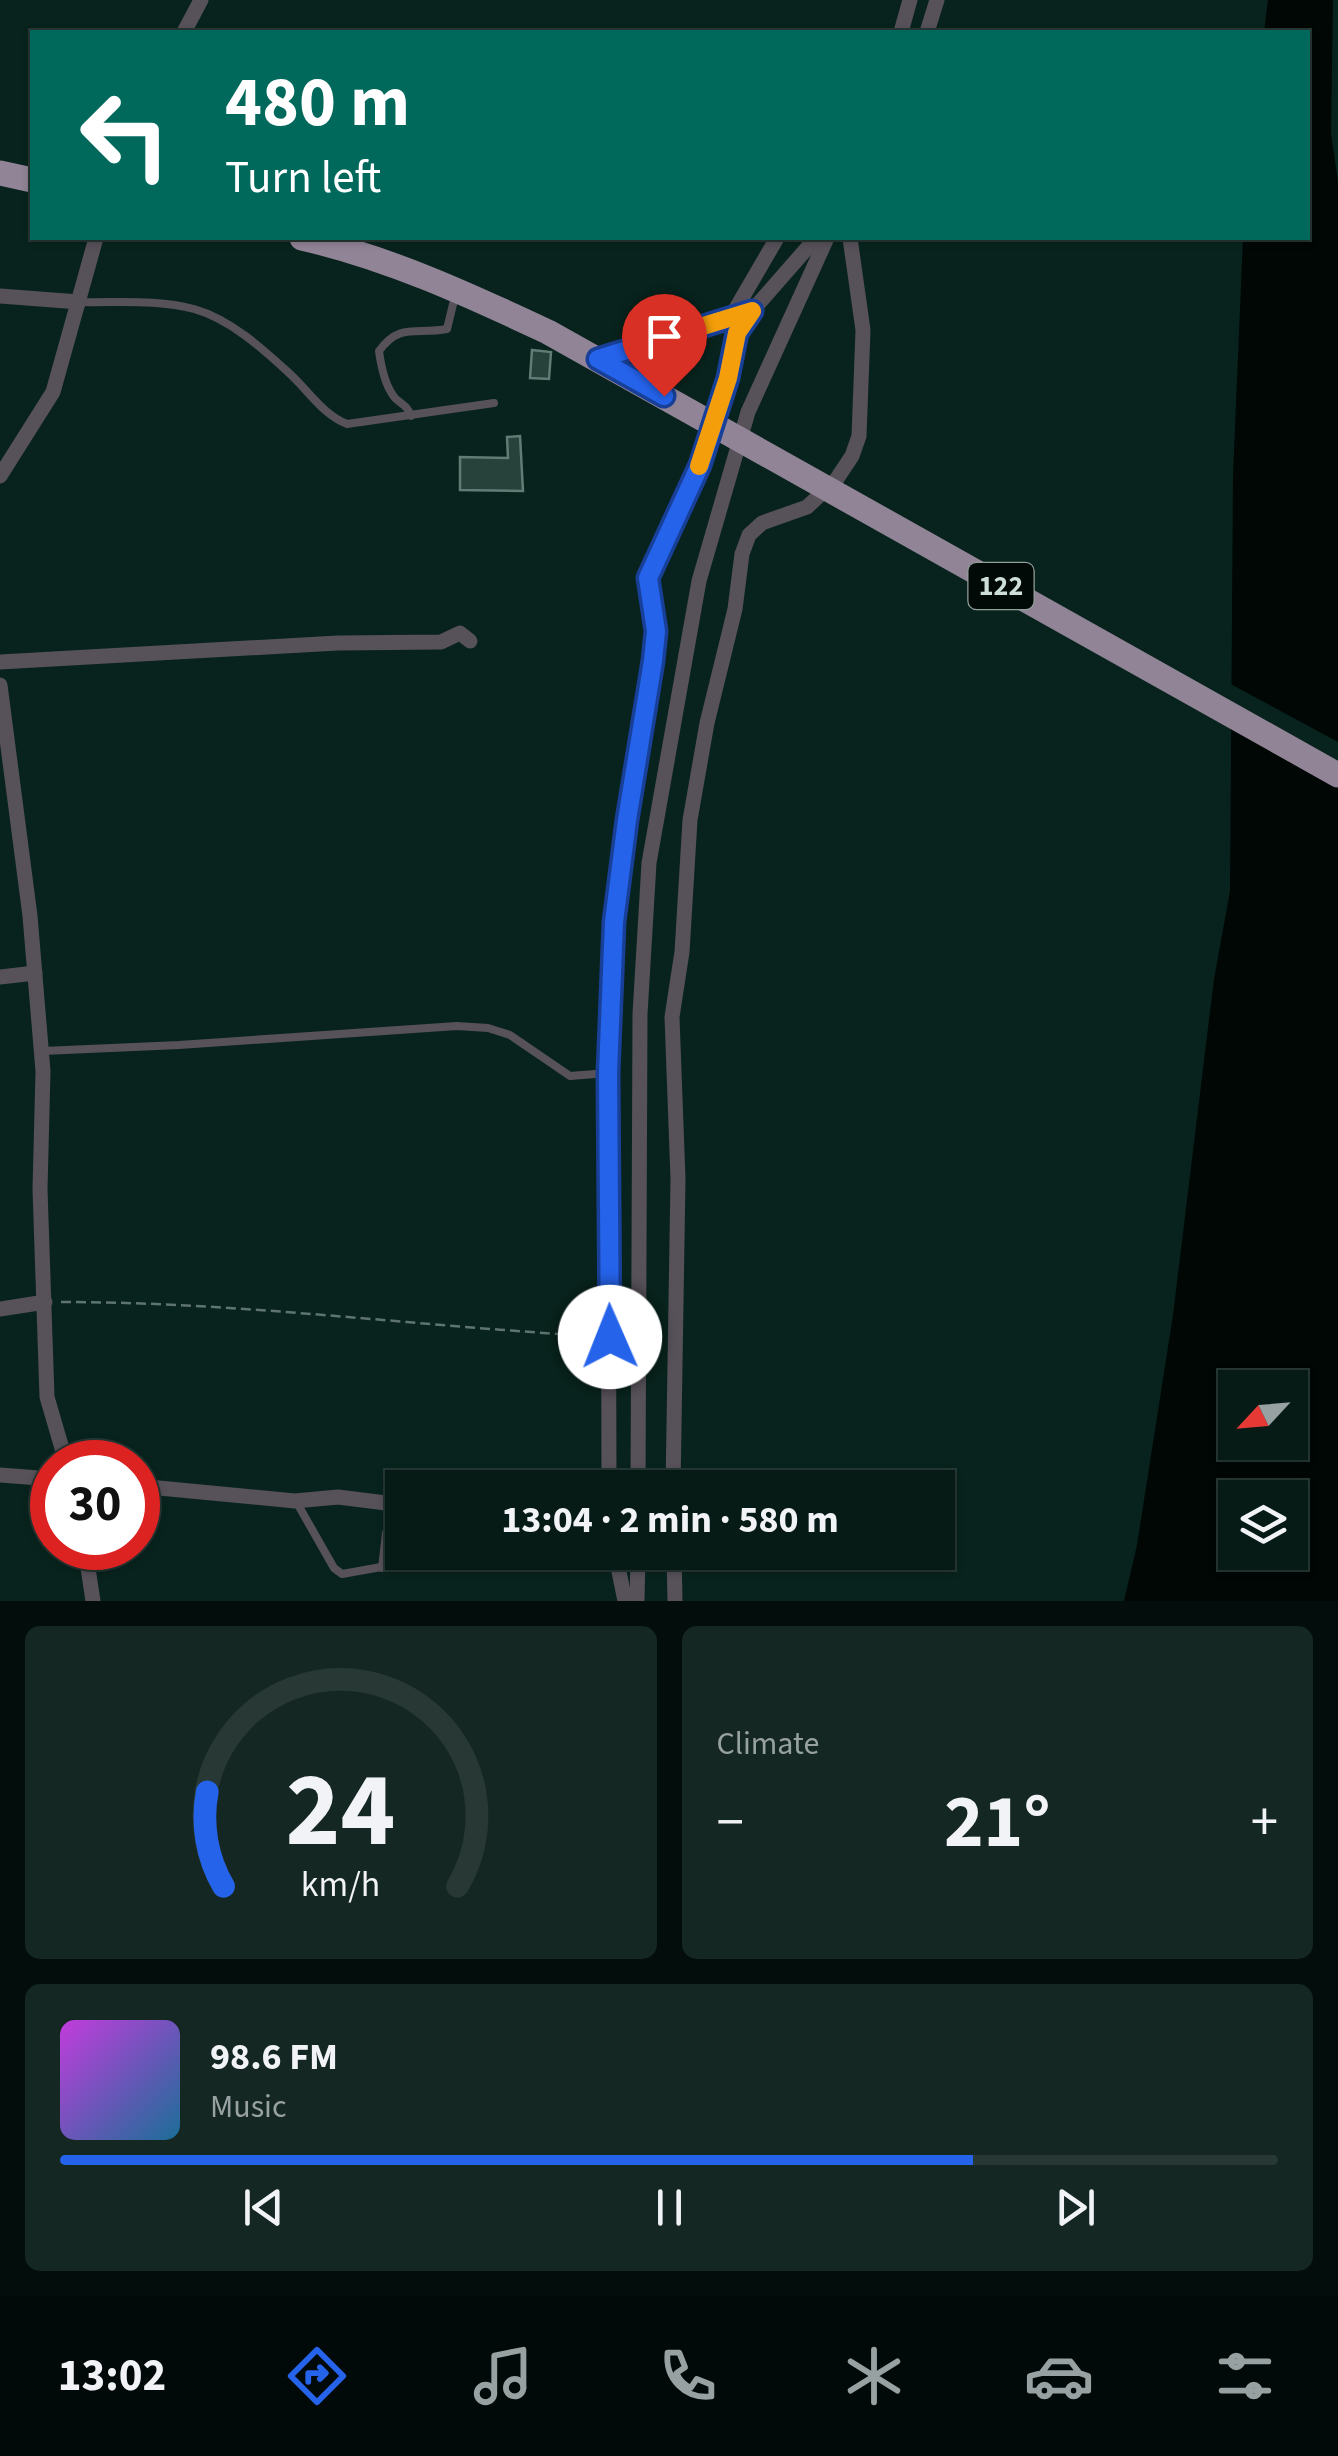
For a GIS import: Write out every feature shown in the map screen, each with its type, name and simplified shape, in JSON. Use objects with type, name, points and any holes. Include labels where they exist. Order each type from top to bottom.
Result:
[{"type":"main road","points":[[0,173],[30,180]]},
{"type":"main road","name":"122","points":[[310,240],[357,251],[458,290],[598,359],[1338,775]]},
{"type":"street","points":[[185,30],[202,0]]},
{"type":"street","points":[[902,30],[910,0]]},
{"type":"street","points":[[928,30],[938,0]]},
{"type":"street","points":[[0,476],[53,392],[95,240]]},
{"type":"street","points":[[731,317],[776,240]]},
{"type":"street","points":[[609,1470],[608,1073],[614,922],[656,631],[648,578],[700,465],[728,378],[737,333],[814,240]]},
{"type":"street","points":[[638,1470],[640,1014],[649,863],[699,580],[748,412],[826,240]]},
{"type":"street","points":[[673,1470],[678,1179],[672,1017],[682,952],[690,820],[707,723],[736,610],[742,554],[749,536],[762,523],[807,506],[836,480],[860,436],[863,330],[850,240]]},
{"type":"street","points":[[0,296],[79,302]]},
{"type":"street","points":[[598,359],[752,311]]},
{"type":"street","points":[[0,662],[338,642],[441,642],[460,633],[470,641]]},
{"type":"street","points":[[0,685],[42,1051],[40,1189],[47,1397],[60,1440]]},
{"type":"street","points":[[0,977],[35,972]]},
{"type":"street","points":[[0,1308],[45,1302]]},
{"type":"street","points":[[0,1475],[30,1477]]},
{"type":"street","points":[[160,1488],[295,1501],[338,1497],[385,1503]]},
{"type":"street","points":[[88,1570],[93,1601]]},
{"type":"street","points":[[618,1570],[625,1601]]},
{"type":"street","points":[[637,1601],[638,1570]]},
{"type":"street","points":[[675,1570],[676,1601]]},
{"type":"lane","points":[[411,416],[389,386],[379,351],[389,337],[410,330],[446,329],[458,290]]},
{"type":"lane","points":[[79,302],[177,305],[197,310],[236,330],[288,372],[335,419],[360,424],[494,403]]},
{"type":"lane","points":[[42,1051],[458,1026],[488,1028],[510,1035],[570,1076],[608,1073]]},
{"type":"lane","points":[[295,1501],[334,1568],[342,1574],[385,1567]]},
{"type":"lane","points":[[382,1568],[385,1541]]},
{"type":"path","points":[[45,1302],[238,1306],[444,1328],[610,1337]]},
{"type":"shaded area","points":[[1268,0],[1333,0],[1331,133],[1338,182],[1338,1601],[1124,1601],[1137,1545],[1173,1315],[1214,979],[1230,891],[1233,474],[1243,240],[1310,240],[1310,30],[1264,30]]},
{"type":"pier","points":[[1225,681],[1338,742],[1338,783],[1226,721]]},
{"type":"building","points":[[532,350],[551,352],[549,379],[530,378]]},
{"type":"building","points":[[520,436],[523,491],[460,490],[460,457],[508,458],[507,437]]},
{"type":"slow traffic","points":[[664,338],[752,311],[737,333],[728,378],[699,466]]},
{"type":"route","points":[[610,1337],[608,1073],[614,922],[656,631],[648,578],[700,465],[728,378],[737,333],[752,311],[598,359],[664,396]]}]
